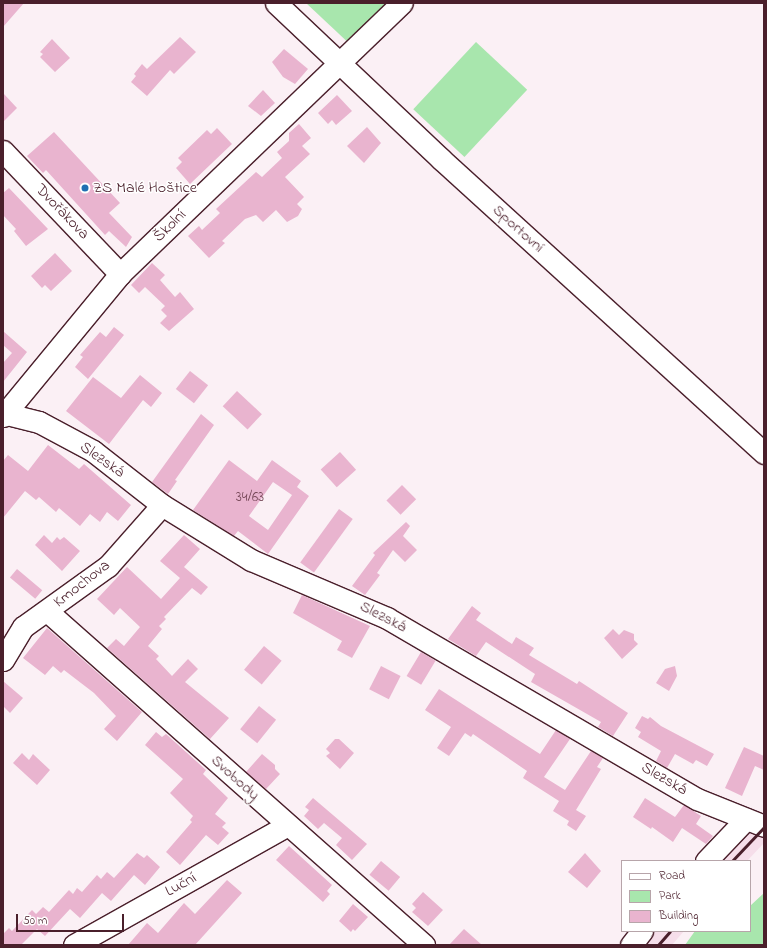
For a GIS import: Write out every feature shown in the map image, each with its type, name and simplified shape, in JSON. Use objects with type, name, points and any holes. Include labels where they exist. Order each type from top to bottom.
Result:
[{"type":"street","name":"Sportovní","points":[[276,3],[447,164],[764,453]]},
{"type":"street","name":"Školní","points":[[4,414],[120,274],[402,3]]},
{"type":"street","name":"Dvořákova","points":[[3,151],[120,274]]},
{"type":"street","name":"Slezská","points":[[4,414],[39,422],[93,451],[162,505],[251,560],[387,618],[697,799],[755,823]]},
{"type":"street","name":"Kmochova","points":[[3,660],[23,628],[108,566],[162,505]]},
{"type":"street","name":"Svobody","points":[[47,611],[424,945]]},
{"type":"street","points":[[707,860],[755,823]]},
{"type":"street","name":"Luční","points":[[74,945],[288,825]]},
{"type":"street","points":[[631,945],[641,932]]},
{"type":"shaded area","points":[[764,812],[764,843],[748,860],[719,860]]},
{"type":"shaded area","points":[[655,932],[683,932],[672,945],[645,945]]},
{"type":"green space","points":[[306,3],[402,3],[354,48]]},
{"type":"green space","points":[[476,42],[527,90],[464,157],[413,109]]},
{"type":"green space","points":[[764,893],[764,945],[685,945],[694,932],[751,932],[751,905]]},
{"type":"building","points":[[3,3],[24,3],[3,27]]},
{"type":"building","points":[[180,37],[196,52],[174,74],[170,70],[147,96],[131,82],[136,76],[134,74],[142,64],[147,69]]},
{"type":"building","points":[[52,39],[70,58],[55,72],[40,57],[43,54],[40,52]]},
{"type":"building","points":[[284,49],[308,69],[295,84],[283,77],[272,62]]},
{"type":"building","points":[[263,90],[275,103],[261,116],[248,106]]},
{"type":"building","points":[[3,93],[17,108],[3,122]]},
{"type":"building","points":[[337,95],[352,111],[336,125],[332,120],[328,124],[318,113]]},
{"type":"building","points":[[299,124],[311,138],[302,146],[310,154],[285,177],[304,197],[297,204],[302,209],[298,216],[287,222],[276,210],[263,222],[256,215],[245,219],[222,241],[225,243],[209,258],[188,236],[199,226],[202,230],[220,213],[216,209],[256,172],[262,177],[282,158],[277,152],[289,141],[289,133]]},
{"type":"building","points":[[367,127],[381,143],[364,163],[347,146]]},
{"type":"building","points":[[217,128],[232,144],[190,184],[176,168],[182,162],[178,158],[207,130],[211,134]]},
{"type":"building","name":"ZS Malé Hoštice","points":[[54,132],[120,203],[109,213],[132,237],[126,247],[109,231],[105,235],[46,170],[43,173],[27,156]]},
{"type":"building","points":[[9,188],[48,229],[26,246],[14,231],[16,229],[3,215],[3,193]]},
{"type":"building","points":[[55,253],[72,271],[51,291],[45,285],[42,288],[31,276]]},
{"type":"building","points":[[152,263],[165,275],[160,280],[175,297],[180,292],[194,309],[169,331],[160,323],[167,316],[161,310],[165,306],[145,287],[139,293],[131,285]]},
{"type":"building","points":[[114,327],[124,335],[88,379],[75,367],[83,357],[80,355],[100,332],[106,337]]},
{"type":"building","points":[[3,331],[27,352],[3,382],[3,363],[12,353],[3,345]]},
{"type":"building","points":[[190,371],[208,385],[194,403],[176,389]]},
{"type":"building","points":[[140,375],[162,393],[151,407],[143,400],[109,444],[66,411],[93,377],[121,398]]},
{"type":"building","points":[[237,391],[262,414],[248,430],[223,406]]},
{"type":"building","points":[[201,414],[214,425],[175,480],[177,481],[168,494],[152,482]]},
{"type":"building","points":[[48,445],[79,469],[84,464],[131,505],[118,521],[107,512],[100,522],[90,514],[80,526],[59,508],[56,512],[39,497],[36,500],[25,491],[3,518],[3,461],[8,455],[28,471]]},
{"type":"building","points":[[340,452],[356,470],[337,487],[321,469]]},
{"type":"building","points":[[229,460],[257,481],[272,460],[301,481],[297,487],[309,496],[268,554],[238,531],[234,536],[193,510]],"holes":[[[273,482],[292,495],[268,530],[249,516]]]},
{"type":"building","points":[[402,485],[416,499],[401,515],[386,501]]},
{"type":"building","points":[[339,509],[353,519],[314,572],[300,562]]},
{"type":"building","points":[[406,522],[410,526],[403,536],[417,550],[405,562],[393,550],[377,573],[380,575],[365,595],[352,586],[375,555],[373,553]]},
{"type":"building","points":[[44,535],[52,543],[57,537],[60,540],[64,537],[80,551],[62,571],[35,545]]},
{"type":"building","points":[[184,535],[200,549],[184,567],[208,587],[201,595],[192,588],[164,617],[166,619],[159,626],[162,629],[148,646],[159,656],[156,659],[172,676],[188,659],[198,669],[185,682],[229,718],[210,739],[107,648],[116,639],[124,646],[140,627],[120,608],[114,615],[97,599],[127,567],[161,599],[180,578],[160,561]]},
{"type":"building","points":[[17,569],[42,590],[35,599],[10,577]]},
{"type":"building","points":[[302,595],[370,626],[352,658],[337,650],[342,641],[293,613]]},
{"type":"building","points":[[472,606],[481,613],[476,620],[512,644],[516,637],[534,648],[529,655],[577,684],[579,681],[628,713],[613,736],[598,727],[601,722],[531,682],[535,674],[486,642],[476,656],[448,639]]},
{"type":"building","points":[[47,628],[142,712],[117,741],[104,729],[116,716],[94,693],[64,670],[61,673],[53,666],[45,675],[23,658]]},
{"type":"building","points":[[613,629],[619,635],[624,630],[634,634],[634,640],[638,644],[622,659],[604,638]]},
{"type":"building","points":[[264,646],[282,661],[262,685],[244,670]]},
{"type":"building","points":[[421,652],[436,661],[421,685],[407,676]]},
{"type":"building","points":[[381,666],[401,676],[389,699],[369,689]]},
{"type":"building","points":[[675,666],[677,676],[669,691],[656,683],[665,669]]},
{"type":"building","points":[[3,681],[23,698],[10,713],[3,706]]},
{"type":"building","points":[[439,689],[540,754],[556,730],[570,739],[544,777],[565,790],[591,751],[603,758],[597,767],[601,769],[576,810],[586,816],[576,831],[567,825],[569,821],[553,811],[559,801],[523,778],[527,771],[473,734],[471,737],[465,733],[449,756],[437,748],[451,727],[425,710]]},
{"type":"building","points":[[259,706],[276,720],[257,743],[240,729]]},
{"type":"building","points":[[642,716],[648,719],[650,717],[661,726],[714,754],[707,766],[696,760],[693,764],[675,754],[667,768],[656,761],[661,751],[638,737],[641,732],[635,728]]},
{"type":"building","points":[[156,732],[162,737],[166,734],[206,770],[203,774],[228,798],[215,814],[226,823],[222,827],[229,833],[218,845],[206,835],[180,865],[166,852],[192,822],[190,820],[193,816],[170,793],[183,779],[145,745]]},
{"type":"building","points":[[335,739],[339,739],[354,753],[340,769],[326,756],[330,753],[326,749]]},
{"type":"building","points":[[744,747],[764,756],[764,770],[755,766],[742,796],[725,788]]},
{"type":"building","points":[[22,753],[29,760],[33,754],[50,770],[37,785],[13,763]]},
{"type":"building","points":[[262,754],[275,765],[275,769],[280,774],[266,789],[246,772]]},
{"type":"building","points":[[313,798],[367,844],[352,860],[336,845],[342,838],[324,823],[318,829],[304,816],[309,810],[305,807]]},
{"type":"building","points":[[645,798],[675,817],[684,805],[701,816],[696,824],[713,836],[706,844],[682,828],[673,842],[652,827],[651,829],[633,817]]},
{"type":"building","points":[[289,846],[332,885],[327,891],[330,894],[323,902],[276,860]]},
{"type":"building","points":[[137,853],[144,858],[147,855],[160,867],[145,885],[134,875],[111,901],[102,893],[80,918],[70,909],[45,936],[37,929],[21,945],[3,945],[3,934],[9,928],[12,931],[32,910],[36,914],[43,907],[49,912],[69,890],[73,894],[77,888],[82,892],[97,875],[101,879],[107,872],[114,878]]},
{"type":"building","points":[[585,853],[601,871],[587,888],[568,872]]},
{"type":"building","points":[[381,861],[400,877],[389,891],[369,875]]},
{"type":"building","points":[[227,880],[242,893],[195,945],[128,945],[147,923],[158,933],[184,903],[195,914]]},
{"type":"building","points":[[423,892],[443,910],[428,926],[412,912],[416,908],[412,904]]},
{"type":"building","points":[[353,904],[368,917],[355,931],[353,929],[351,932],[339,921]]},
{"type":"building","points":[[464,929],[482,945],[449,945]]},
{"type":"railway","points":[[733,860],[764,827]]},
{"type":"railway","points":[[658,945],[669,932]]},
{"type":"place","name":"ZS Malé Hoštice","points":[[85,188]]}]
